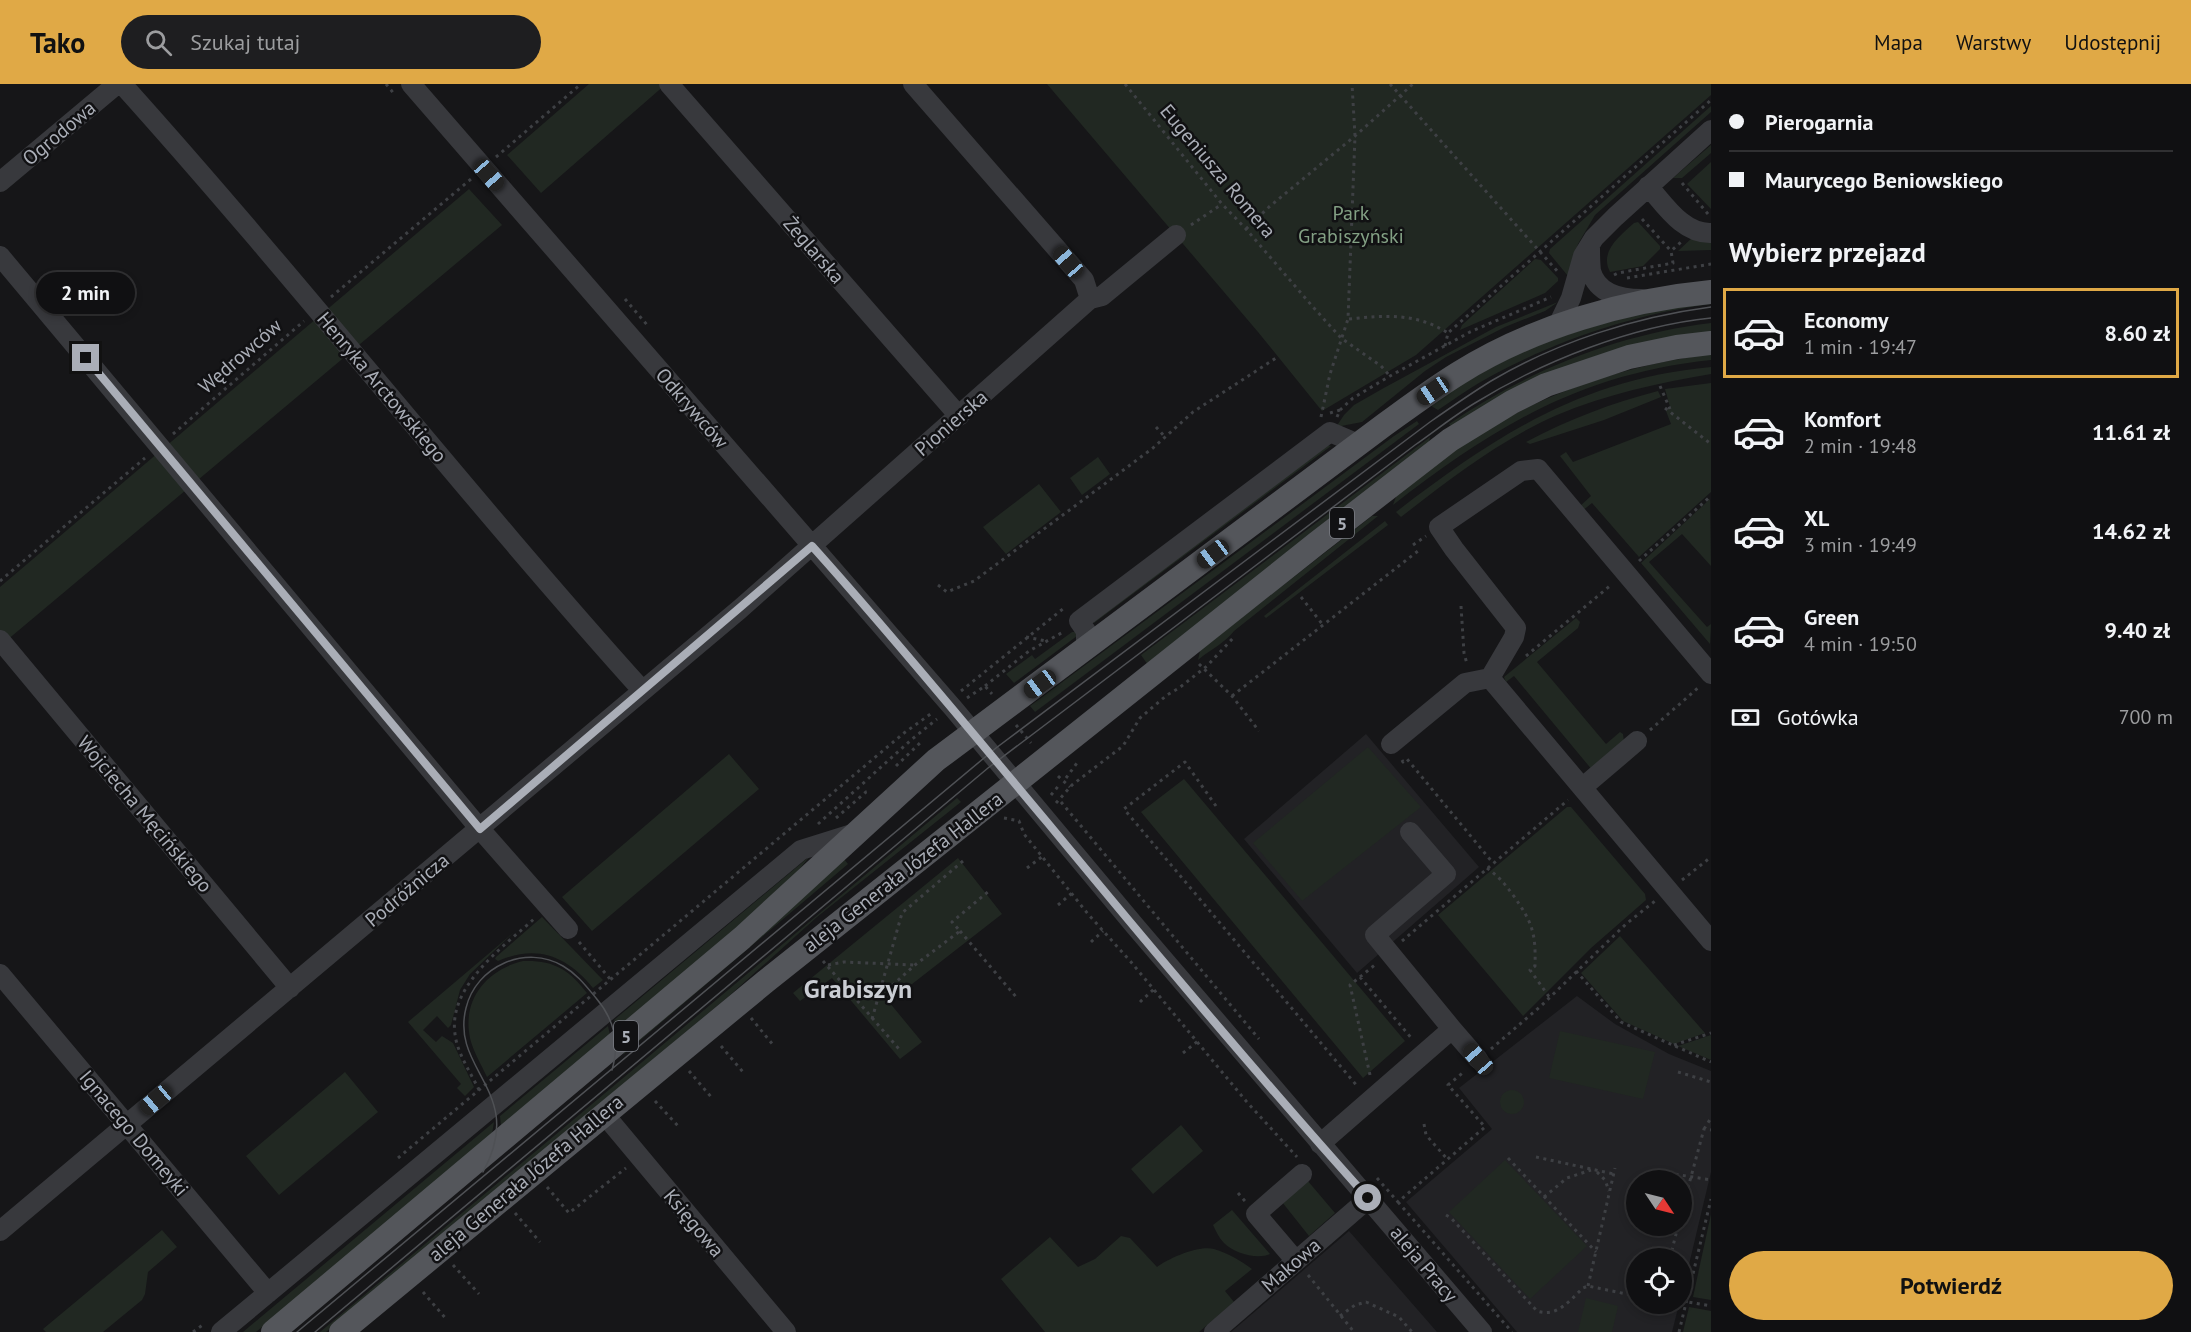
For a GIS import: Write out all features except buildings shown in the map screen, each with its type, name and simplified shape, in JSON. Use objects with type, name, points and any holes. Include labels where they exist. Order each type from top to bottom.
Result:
[{"type":"main road","name":"5","points":[[273,1332],[742,938],[936,760],[1358,444],[1460,372],[1512,345],[1557,327],[1660,299],[1711,292]]},
{"type":"main road","name":"aleja Generała Józefa Hallera","points":[[343,1331],[771,977],[1450,440],[1480,420],[1546,385],[1629,357],[1711,343]]},
{"type":"street","name":"Ogrodowa","points":[[0,182],[117,84]]},
{"type":"street","name":"Henryka Arctowskiego","points":[[122,84],[642,690]]},
{"type":"street","name":"Odkrywców","points":[[411,84],[1016,784]]},
{"type":"street","name":"Żeglarska","points":[[669,84],[959,416]]},
{"type":"street","points":[[913,84],[1084,280],[1090,299]]},
{"type":"street","points":[[1557,327],[1571,298],[1583,256],[1602,229],[1711,130]]},
{"type":"street","points":[[1648,186],[1680,222],[1693,230],[1707,226]]},
{"type":"street","name":"Pionierska","points":[[812,546],[1090,299],[1102,296],[1176,235]]},
{"type":"street","points":[[1590,246],[1591,270],[1594,277],[1612,295],[1626,299],[1660,299]]},
{"type":"street","points":[[0,256],[480,829],[568,929]]},
{"type":"street","points":[[1086,649],[1086,631],[1079,621],[1326,424],[1358,444]]},
{"type":"street","points":[[1391,744],[1465,683],[1482,679],[1514,637],[1516,628],[1454,549],[1440,527],[1521,471],[1538,469],[1625,573],[1707,679]]},
{"type":"street","name":"Podróżnicza","points":[[0,1231],[480,829],[812,546]]},
{"type":"street","name":"Wojciecha Męcińskiego","points":[[0,640],[290,988]]},
{"type":"street","points":[[1482,679],[1583,787],[1711,941]]},
{"type":"street","points":[[1583,787],[1637,741]]},
{"type":"street","name":"aleja Pracy","points":[[1016,784],[1482,1332]]},
{"type":"street","points":[[1410,832],[1446,874],[1375,935],[1452,1029],[1481,1051]]},
{"type":"street","points":[[221,1332],[801,850],[856,833]]},
{"type":"street","name":"Ignacego Domeyki","points":[[0,974],[268,1293]]},
{"type":"street","points":[[1320,1144],[1452,1029]]},
{"type":"street","name":"Księgowa","points":[[604,1114],[786,1332]]},
{"type":"street","points":[[1300,1266],[1256,1214],[1302,1169]]},
{"type":"street","name":"Makowa","points":[[1214,1332],[1300,1266],[1368,1198]]},
{"type":"path","name":"Wędrowców","points":[[0,581],[581,84]]},
{"type":"path","name":"Eugeniusza Romera","points":[[1125,84],[1222,204],[1341,338],[1381,366],[1390,376]]},
{"type":"path","points":[[1326,424],[1341,338],[1348,319],[1355,136],[1352,84]]},
{"type":"path","points":[[1389,84],[1562,276]]},
{"type":"path","points":[[1246,229],[1413,84]]},
{"type":"path","points":[[1445,346],[1448,333],[1711,100]]},
{"type":"path","points":[[1689,177],[1682,183],[1709,214],[1707,226]]},
{"type":"path","points":[[1176,235],[1222,204]]},
{"type":"path","points":[[1642,219],[1671,251],[1673,263],[1618,273],[1610,278],[1619,279],[1711,264]]},
{"type":"path","points":[[1671,251],[1683,240]]},
{"type":"path","points":[[1326,424],[1353,398],[1390,376],[1517,310],[1554,296]]},
{"type":"path","points":[[1348,319],[1386,315],[1405,317],[1437,326],[1448,333]]},
{"type":"path","points":[[938,585],[947,592],[974,581],[1154,448],[1193,412],[1276,358]]},
{"type":"path","points":[[1660,386],[1670,410]]},
{"type":"path","points":[[1665,408],[1711,444]]},
{"type":"path","points":[[1156,427],[1166,437]]},
{"type":"path","points":[[1520,661],[1625,573],[1711,496]]},
{"type":"path","points":[[1232,696],[1418,551]]},
{"type":"path","points":[[1301,597],[1323,625]]},
{"type":"path","points":[[1461,606],[1464,653],[1482,679]]},
{"type":"path","points":[[964,700],[1029,651],[1060,635]]},
{"type":"path","points":[[1054,806],[1070,787],[1123,746],[1140,718],[1204,668],[1235,636]]},
{"type":"path","points":[[1026,637],[1048,642]]},
{"type":"path","points":[[1199,664],[1232,696],[1259,730]]},
{"type":"path","points":[[956,696],[989,669]]},
{"type":"path","points":[[1637,741],[1707,679]]},
{"type":"path","points":[[985,686],[995,698]]},
{"type":"path","points":[[568,929],[611,980],[911,728],[938,709]]},
{"type":"path","points":[[810,831],[911,740],[940,717]]},
{"type":"path","points":[[1012,719],[1033,746]]},
{"type":"path","points":[[911,728],[915,733]]},
{"type":"path","points":[[895,768],[922,744],[918,738]]},
{"type":"path","points":[[1391,744],[1390,746],[1403,762],[1407,759],[1493,863]]},
{"type":"path","points":[[1216,806],[1185,762],[1124,809],[1369,1100]]},
{"type":"path","points":[[1066,778],[1077,763]]},
{"type":"path","points":[[1056,774],[1070,787]]},
{"type":"path","points":[[1047,799],[1060,784]]},
{"type":"path","points":[[1369,1100],[1372,1090],[1371,1079],[1350,985],[1583,787]]},
{"type":"path","points":[[834,820],[866,792],[872,790]]},
{"type":"path","points":[[1053,793],[1057,798]]},
{"type":"path","points":[[1061,802],[1262,1042]]},
{"type":"path","points":[[1019,821],[1024,834],[1302,1169]]},
{"type":"path","points":[[1027,868],[1043,856]]},
{"type":"path","points":[[1398,1202],[1485,1127],[1448,1085],[1481,1051],[1490,1050],[1550,998],[1626,924],[1711,857]]},
{"type":"path","points":[[872,1019],[902,913],[963,861]]},
{"type":"path","points":[[1486,868],[1502,879],[1528,917],[1536,946],[1534,966],[1530,970],[1550,998]]},
{"type":"path","points":[[988,891],[952,922],[1017,998]]},
{"type":"path","points":[[1058,905],[1072,893]]},
{"type":"path","points":[[490,1110],[459,1048],[455,1034],[457,1009],[465,988],[476,973],[548,907]]},
{"type":"path","points":[[1091,942],[1103,930]]},
{"type":"path","points":[[878,998],[915,965],[960,931]]},
{"type":"path","points":[[820,958],[899,1049]]},
{"type":"path","points":[[827,966],[844,962],[915,965]]},
{"type":"path","points":[[1576,971],[1621,1022],[1711,1062]]},
{"type":"path","points":[[1360,977],[1413,1040]]},
{"type":"path","points":[[1140,1002],[1154,989]]},
{"type":"path","points":[[747,1015],[774,1046]]},
{"type":"path","points":[[1674,1046],[1711,1033]]},
{"type":"path","points":[[716,1040],[743,1072]]},
{"type":"path","points":[[1183,1053],[1198,1041]]},
{"type":"path","points":[[684,1065],[712,1098]]},
{"type":"path","points":[[1678,1072],[1711,1082]]},
{"type":"path","points":[[649,1095],[678,1126]]},
{"type":"path","points":[[1691,1170],[1704,1129],[1711,1118]]},
{"type":"path","points":[[1424,1124],[1426,1135],[1448,1160]]},
{"type":"path","points":[[1704,1129],[1711,1130]]},
{"type":"path","points":[[1536,1157],[1614,1174]]},
{"type":"path","points":[[1508,1158],[1596,1252]]},
{"type":"path","points":[[544,1183],[569,1213],[625,1168],[633,1176]]},
{"type":"path","points":[[1588,1286],[1615,1168]]},
{"type":"path","points":[[1371,1170],[1512,1332]]},
{"type":"path","points":[[1594,1170],[1605,1180],[1610,1191]]},
{"type":"path","points":[[1544,1197],[1567,1178],[1594,1170]]},
{"type":"path","points":[[1692,1177],[1711,1180]]},
{"type":"path","points":[[1692,1271],[1711,1199]]},
{"type":"path","points":[[512,1209],[540,1242]]},
{"type":"path","points":[[1446,1215],[1537,1311],[1545,1313],[1557,1311],[1588,1286],[1626,1294]]},
{"type":"path","points":[[450,1261],[479,1294]]},
{"type":"path","points":[[1300,1266],[1354,1332]]},
{"type":"path","points":[[419,1287],[447,1320]]},
{"type":"path","points":[[1340,1316],[1356,1305],[1366,1302],[1399,1317],[1412,1332]]},
{"type":"path","points":[[1692,1302],[1711,1306]]},
{"type":"path","points":[[1679,1332],[1682,1314]]},
{"type":"shaded area","points":[[1366,734],[1479,867],[1357,973],[1244,839]]},
{"type":"shaded area","points":[[1577,996],[1615,1024],[1669,1054],[1711,1071],[1711,1172],[1692,1252],[1692,1248],[1626,1248],[1626,1314],[1676,1314],[1672,1332],[1517,1332],[1406,1202],[1492,1129],[1459,1088]]},
{"type":"shaded area","points":[[1349,1231],[1437,1332],[1231,1332],[1285,1286]]},
{"type":"green space","points":[[589,84],[666,84],[541,193],[507,155]]},
{"type":"green space","name":"Park Grabiszyński","points":[[1047,84],[1711,84],[1711,95],[1416,355],[1322,411],[1258,332]]},
{"type":"green space","points":[[1711,106],[1711,112],[1595,215],[1578,244],[1568,276],[1549,253],[1550,249]]},
{"type":"green space","points":[[1711,145],[1711,153],[1682,178],[1673,178]]},
{"type":"green space","points":[[1711,162],[1711,209],[1687,184]]},
{"type":"green space","points":[[469,189],[502,225],[0,646],[0,587]]},
{"type":"green space","points":[[1638,222],[1660,246],[1660,249],[1643,266],[1610,272],[1607,264],[1609,251],[1623,233]]},
{"type":"green space","points":[[1693,237],[1711,240],[1711,250],[1678,251]]},
{"type":"green space","points":[[1535,259],[1541,260],[1558,278],[1558,281],[1545,293],[1460,330],[1462,325]]},
{"type":"green space","points":[[1711,301],[1711,304],[1626,321],[1571,339],[1493,375],[1438,410],[1428,404],[1505,360],[1563,336],[1636,315]]},
{"type":"green space","points":[[1558,302],[1545,311],[1505,327],[1446,357],[1362,422],[1336,427],[1354,405],[1382,389],[1496,327]]},
{"type":"green space","points":[[1711,323],[1711,333],[1452,427],[1449,424],[1509,387],[1574,358],[1642,336]]},
{"type":"green space","points":[[1711,354],[1711,360],[1620,377],[1541,408],[1467,451],[1393,505],[1397,494],[1436,464],[1518,412],[1612,375],[1677,359]]},
{"type":"green space","points":[[1711,367],[1711,374],[1633,390],[1557,415],[1496,448],[1401,517],[1396,512],[1469,459],[1543,415],[1621,384]]},
{"type":"green space","points":[[1711,383],[1711,492],[1639,557],[1592,503],[1582,511],[1579,507],[1591,496],[1560,456],[1566,452],[1573,462],[1671,424],[1666,411],[1670,407],[1665,389]]},
{"type":"green space","points":[[1658,391],[1661,397],[1604,420],[1530,444],[1526,442],[1591,412]]},
{"type":"green space","points":[[1417,421],[1419,424],[1035,712],[1030,706],[1394,436]]},
{"type":"green space","points":[[1430,437],[1429,443],[1148,665],[1141,655]]},
{"type":"green space","points":[[1327,445],[1331,446],[1094,623],[1093,620]]},
{"type":"green space","points":[[1098,457],[1110,474],[1082,495],[1070,478]]},
{"type":"green space","points":[[1039,484],[1061,512],[1006,554],[983,527]]},
{"type":"green space","points":[[1710,499],[1711,566],[1682,534],[1649,562],[1707,627],[1711,624],[1710,644],[1641,563]]},
{"type":"green space","points":[[1372,516],[1378,516],[1198,660],[1200,651],[1204,647]]},
{"type":"green space","points":[[1385,521],[1388,525],[1266,618],[1264,616]]},
{"type":"green space","points":[[1576,618],[1580,622],[1578,628],[1537,662],[1606,744],[1620,732],[1623,734],[1624,742],[1593,771],[1514,676],[1506,682],[1504,677]]},
{"type":"green space","points":[[1072,632],[1076,632],[1077,636],[1014,683],[1006,674],[1032,655],[1035,659]]},
{"type":"green space","points":[[1368,747],[1421,807],[1302,901],[1253,843]]},
{"type":"green space","points":[[729,754],[759,789],[592,931],[562,897]]},
{"type":"green space","points":[[1184,779],[1405,1041],[1363,1078],[1141,812]]},
{"type":"green space","points":[[957,798],[961,802],[817,917],[729,996],[326,1332],[320,1332]]},
{"type":"green space","points":[[1567,807],[1571,807],[1645,894],[1646,900],[1591,948],[1523,1016],[1438,915]]},
{"type":"green space","points":[[810,856],[798,871],[737,927],[617,1029],[614,1020]]},
{"type":"green space","points":[[958,858],[1002,914],[889,1002],[922,1042],[900,1059],[832,978],[800,1001],[793,993]]},
{"type":"green space","points":[[844,859],[848,864],[623,1053]]},
{"type":"green space","points":[[542,917],[603,980],[593,988],[573,968],[550,956],[526,954],[498,961],[495,959]]},
{"type":"green space","points":[[514,932],[470,974],[460,990],[451,1025],[448,1028],[437,1016],[423,1030],[436,1042],[442,1036],[453,1043],[474,1087],[465,1096],[457,1088],[461,1084],[408,1022]]},
{"type":"green space","points":[[1620,936],[1705,1033],[1674,1044],[1623,1021],[1581,973]]},
{"type":"green space","points":[[523,961],[543,962],[560,968],[574,978],[587,993],[487,1077],[470,1038],[468,1024],[473,999],[488,979],[498,971]]},
{"type":"green space","points":[[608,1026],[610,1035],[501,1126],[500,1116]]},
{"type":"green space","points":[[1560,1031],[1655,1052],[1643,1099],[1549,1078]]},
{"type":"green space","points":[[1711,1035],[1711,1060],[1678,1046]]},
{"type":"green space","points":[[345,1072],[378,1112],[279,1195],[246,1156]]},
{"type":"green space","points":[[1512,1090],[1520,1094],[1524,1102],[1520,1110],[1512,1114],[1504,1110],[1500,1102],[1504,1094]]},
{"type":"green space","points":[[494,1122],[492,1134],[256,1332],[243,1332]]},
{"type":"green space","points":[[1181,1125],[1203,1151],[1153,1194],[1131,1169]]},
{"type":"green space","points":[[1505,1160],[1587,1246],[1530,1299],[1449,1212]]},
{"type":"green space","points":[[1307,1180],[1335,1213],[1309,1236],[1282,1202]]},
{"type":"green space","points":[[1232,1210],[1270,1254],[1259,1256],[1246,1254],[1228,1247],[1222,1241],[1213,1225]]},
{"type":"green space","points":[[1711,1214],[1711,1300],[1693,1297]]},
{"type":"green space","points":[[162,1230],[177,1247],[148,1272],[142,1300],[103,1332],[46,1332],[43,1329]]},
{"type":"green space","points":[[1121,1236],[1130,1238],[1157,1267],[1184,1253],[1208,1248],[1229,1255],[1252,1269],[1225,1291],[1234,1302],[1199,1332],[1045,1332],[1001,1279],[1050,1237],[1078,1267],[1095,1259]]},
{"type":"green space","points":[[1586,1298],[1618,1306],[1612,1332],[1578,1332]]},
{"type":"green space","points":[[1692,1308],[1711,1311],[1711,1332],[1683,1332],[1687,1314],[1692,1314]]},
{"type":"tram line","points":[[297,1332],[996,748],[1430,422],[1491,381],[1543,354],[1625,325],[1682,311],[1711,307]]},
{"type":"tram line","points":[[315,1332],[988,768],[1452,418],[1529,373],[1589,348],[1650,329],[1711,318]]},
{"type":"tram line","points":[[483,1172],[494,1145],[497,1121],[493,1102],[468,1049],[464,1030],[466,1008],[472,993],[491,970],[504,963],[534,957],[549,960],[573,973],[602,1006],[611,1023],[615,1041],[612,1070]]},
{"type":"district","name":"Grabiszyn","points":[[858,988]]},
{"type":"route","points":[[86,358],[480,829],[812,546],[965,722],[1075,856],[1368,1198]]}]
